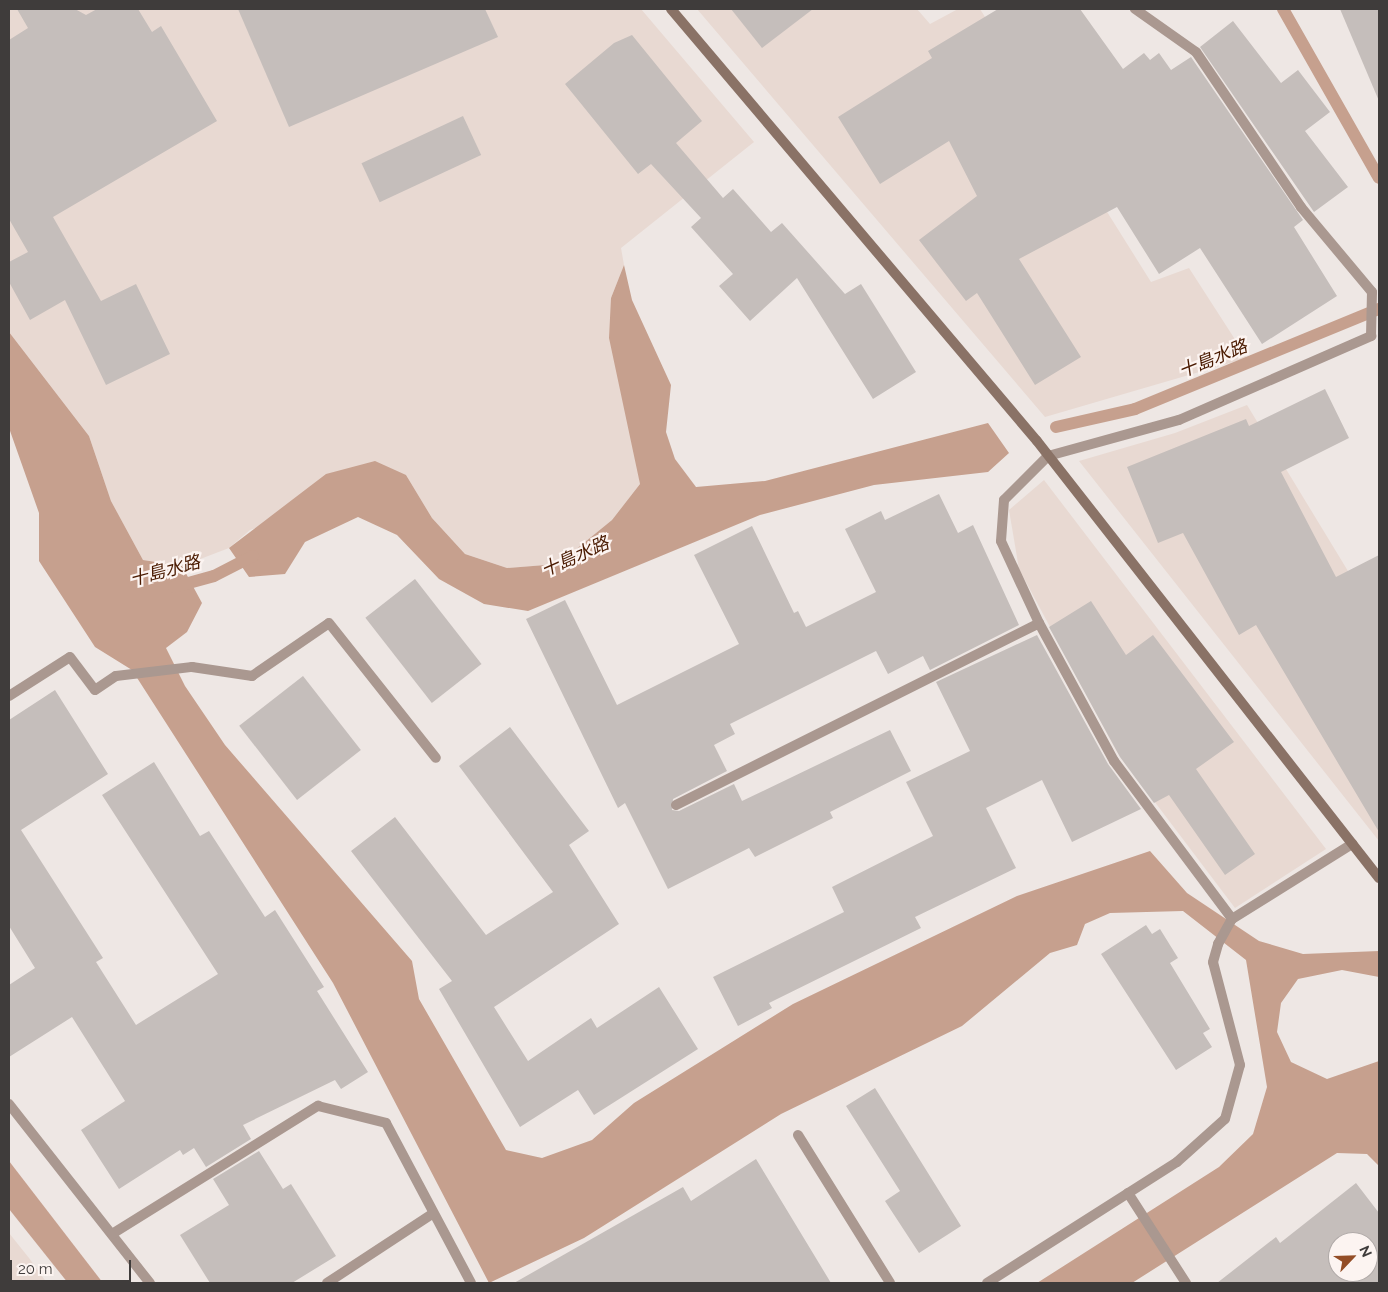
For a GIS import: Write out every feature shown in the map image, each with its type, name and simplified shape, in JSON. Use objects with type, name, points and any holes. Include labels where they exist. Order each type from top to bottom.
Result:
[{"type":"street","points":[[671,9],[1048,456],[1379,878]]},
{"type":"street","points":[[1135,9],[1196,52],[1301,207],[1376,290],[1370,336],[1179,420],[1048,456],[1004,500],[1001,541],[1039,623],[1114,761],[1232,919]]},
{"type":"street","points":[[9,696],[70,657],[95,690],[116,676],[192,667],[252,676],[329,623],[436,758]]},
{"type":"street","points":[[676,806],[1039,623]]},
{"type":"street","points":[[986,1283],[1176,1162],[1225,1119],[1240,1065],[1213,962],[1218,944],[1232,919],[1352,844]]},
{"type":"street","points":[[9,1104],[150,1283]]},
{"type":"street","points":[[112,1234],[318,1106],[386,1123],[432,1214],[471,1283]]},
{"type":"street","points":[[798,1135],[890,1283]]},
{"type":"street","points":[[1128,1193],[1186,1283]]},
{"type":"street","points":[[327,1283],[432,1214]]},
{"type":"shaded area","points":[[9,9],[641,9],[754,142],[621,248],[624,265],[611,298],[640,484],[612,520],[558,564],[507,568],[465,554],[432,518],[406,475],[250,530],[229,548],[182,566],[143,560],[111,501],[89,436],[9,332]]},
{"type":"shaded area","points":[[697,9],[917,9],[930,24],[958,9],[980,9],[1151,282],[1189,268],[1247,358],[1045,417]]},
{"type":"shaded area","points":[[1247,405],[1379,622],[1379,841],[1079,461],[1175,433]]},
{"type":"shaded area","points":[[1044,480],[1326,849],[1235,908],[1117,752],[1019,569],[1009,510]]},
{"type":"shaded area","points":[[9,1233],[29,1258],[47,1283],[9,1283]]},
{"type":"water","points":[[624,265],[632,300],[671,385],[666,432],[675,459],[696,487],[765,481],[988,423],[1009,453],[988,472],[874,485],[760,515],[528,611],[484,604],[439,579],[397,535],[358,517],[305,542],[285,574],[249,577],[229,548],[326,474],[375,461],[406,475],[432,518],[465,554],[507,568],[558,564],[612,520],[640,484],[609,338],[611,298]]},
{"type":"water","points":[[9,332],[89,436],[111,501],[143,560],[182,566],[202,603],[187,632],[166,648],[185,686],[225,745],[412,961],[419,999],[506,1150],[542,1158],[592,1140],[634,1103],[793,1004],[1017,896],[1150,851],[1187,893],[1259,941],[1303,954],[1379,951],[1379,977],[1342,970],[1298,979],[1281,1003],[1277,1032],[1291,1062],[1327,1079],[1379,1061],[1379,1166],[1367,1154],[1337,1153],[1132,1283],[1037,1283],[1219,1167],[1253,1134],[1267,1087],[1246,960],[1183,911],[1110,913],[1085,924],[1077,945],[1050,953],[962,1026],[781,1114],[584,1238],[489,1283],[333,983],[132,670],[95,647],[39,561],[39,513],[9,428]]},
{"type":"water","points":[[9,1161],[103,1283],[68,1283],[9,1209]]},
{"type":"building","points":[[17,9],[75,9],[86,15],[97,9],[138,9],[152,32],[161,26],[217,121],[53,217],[101,301],[136,284],[170,354],[106,385],[65,300],[30,320],[9,282],[9,262],[28,252],[9,219],[9,40],[28,28]]},
{"type":"building","points":[[238,9],[485,9],[498,37],[289,127]]},
{"type":"building","points":[[731,9],[813,9],[762,48]]},
{"type":"building","points":[[998,9],[1080,9],[1123,69],[1144,53],[1150,60],[1159,53],[1171,70],[1191,57],[1303,220],[1294,227],[1337,296],[1262,344],[1200,248],[1159,274],[1117,207],[1019,259],[1081,357],[1035,385],[977,293],[966,301],[919,240],[977,196],[949,141],[880,184],[838,117],[932,58],[928,51]]},
{"type":"building","points":[[1340,9],[1379,9],[1379,101]]},
{"type":"building","points":[[1233,21],[1281,83],[1298,70],[1330,112],[1305,131],[1348,187],[1314,212],[1200,47]]},
{"type":"building","points":[[632,35],[702,121],[676,143],[723,198],[733,189],[771,232],[782,223],[845,294],[861,284],[916,372],[873,399],[797,278],[750,321],[719,286],[733,274],[691,227],[701,218],[651,164],[638,174],[565,84],[614,43]]},
{"type":"building","points":[[463,116],[481,155],[380,202],[361,163]]},
{"type":"building","points":[[1325,389],[1349,438],[1281,472],[1336,577],[1379,555],[1379,832],[1256,625],[1239,635],[1183,533],[1158,543],[1127,467],[1246,419],[1249,426]]},
{"type":"building","points":[[939,494],[958,533],[973,525],[1019,625],[930,670],[923,656],[888,674],[876,651],[730,724],[735,734],[714,745],[727,771],[673,799],[672,810],[679,811],[734,784],[742,801],[890,730],[911,771],[830,812],[833,818],[755,857],[749,848],[668,889],[625,803],[618,808],[526,619],[565,600],[617,705],[739,644],[694,555],[752,526],[794,613],[798,611],[806,627],[876,592],[845,529],[881,511],[885,520]]},
{"type":"building","points":[[415,579],[481,664],[432,703],[365,618]]},
{"type":"building","points":[[1091,601],[1126,655],[1153,635],[1234,742],[1196,769],[1255,854],[1225,875],[1169,795],[1154,803],[1120,757],[1049,627]]},
{"type":"building","points":[[1037,635],[1108,764],[1141,809],[1072,842],[1042,780],[986,808],[1016,868],[915,917],[921,928],[769,1003],[772,1008],[738,1026],[713,977],[844,912],[832,887],[933,836],[906,782],[970,751],[936,682]]},
{"type":"building","points":[[303,676],[361,750],[297,800],[239,726]]},
{"type":"building","points":[[55,690],[108,774],[21,830],[103,958],[96,962],[136,1025],[218,974],[102,795],[154,762],[200,836],[209,831],[265,917],[275,910],[324,987],[317,991],[368,1072],[341,1089],[335,1080],[243,1125],[251,1139],[206,1167],[194,1148],[183,1155],[180,1150],[119,1189],[81,1130],[125,1101],[72,1017],[9,1057],[9,985],[35,968],[9,926],[9,720]]},
{"type":"building","points":[[510,727],[589,831],[569,845],[619,924],[494,1007],[528,1061],[591,1018],[597,1028],[659,987],[698,1049],[594,1115],[578,1090],[520,1127],[439,989],[452,981],[351,851],[395,817],[486,935],[553,892],[459,766]]},
{"type":"building","points":[[1146,925],[1152,934],[1160,929],[1178,958],[1170,963],[1210,1029],[1203,1033],[1212,1047],[1176,1070],[1101,954]]},
{"type":"building","points":[[875,1088],[961,1226],[919,1253],[885,1201],[900,1191],[846,1106]]},
{"type":"building","points":[[259,1151],[283,1189],[291,1184],[336,1256],[292,1283],[210,1283],[180,1235],[229,1205],[213,1179]]},
{"type":"building","points":[[756,1159],[831,1283],[514,1283],[683,1187],[691,1201]]},
{"type":"building","points":[[1356,1183],[1379,1213],[1379,1283],[1217,1283],[1276,1237],[1280,1243]]},
{"type":"waterway","points":[[1283,9],[1379,178]]},
{"type":"waterway","name":"十島水路","points":[[1056,427],[1135,409],[1379,309]]},
{"type":"waterway","name":"十島水路","points":[[174,587],[214,576],[253,556]]}]
